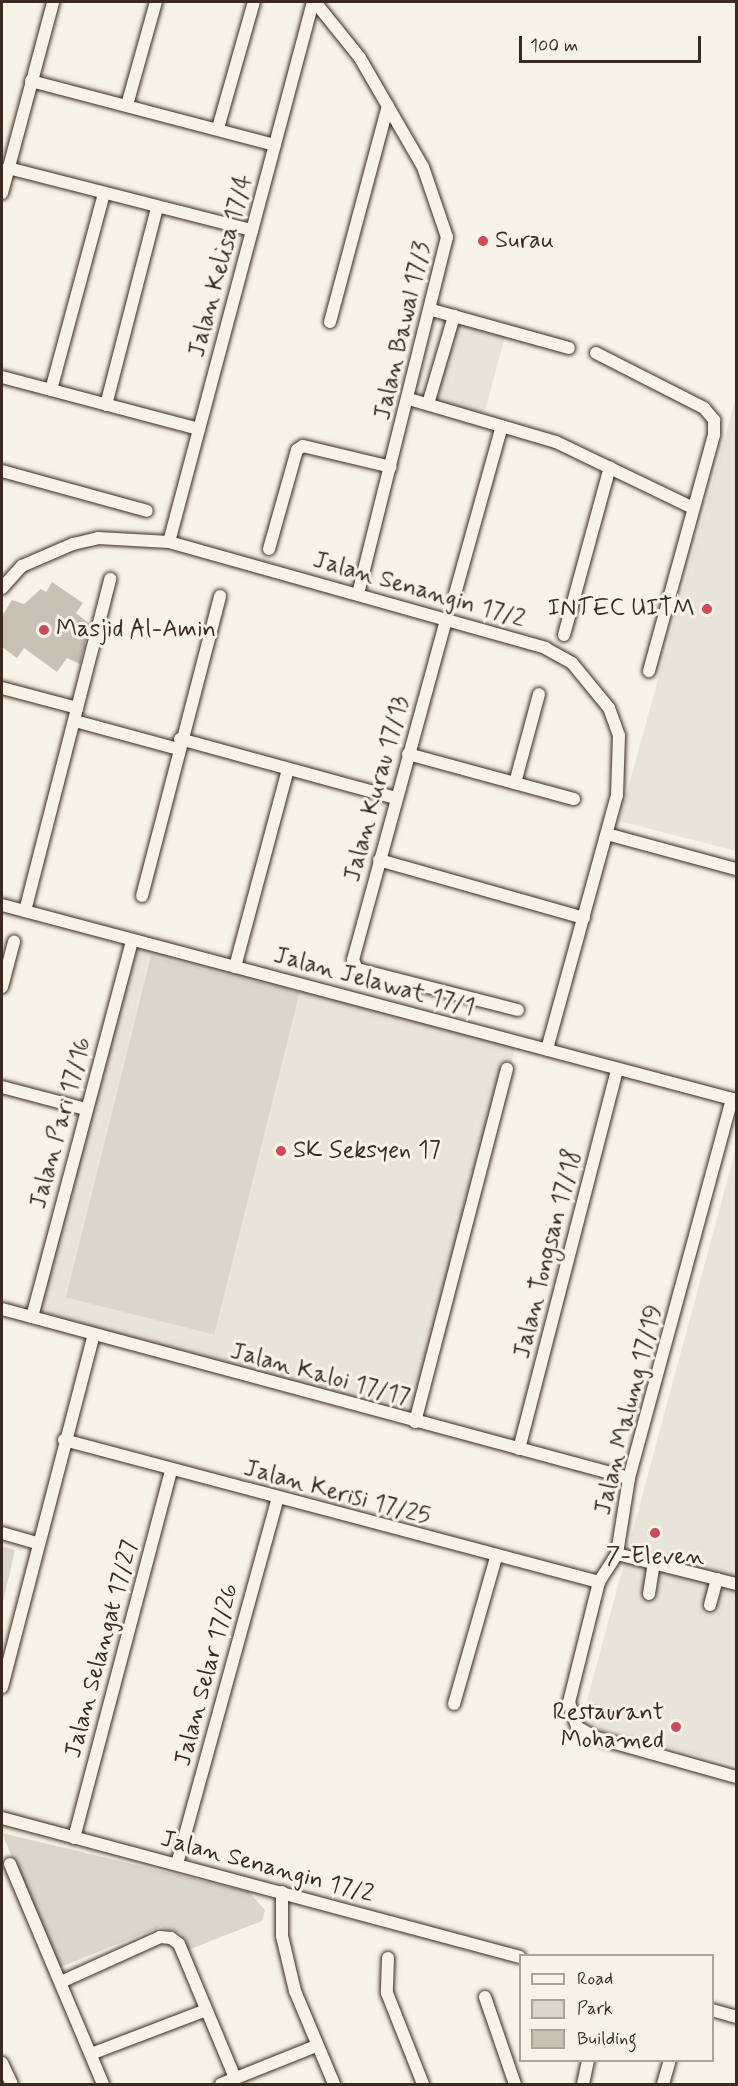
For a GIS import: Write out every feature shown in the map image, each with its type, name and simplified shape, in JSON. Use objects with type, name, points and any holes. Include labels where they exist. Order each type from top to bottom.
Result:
[{"type":"street","points":[[2,192],[53,2]]},
{"type":"street","points":[[127,105],[156,2]]},
{"type":"street","points":[[218,128],[254,2]]},
{"type":"street","name":"Jalan Bawal 17/3","points":[[314,2],[360,58],[423,167],[447,237],[432,310],[358,593]]},
{"type":"street","name":"Jalan Kelisa 17/4","points":[[169,542],[314,2]]},
{"type":"street","points":[[32,81],[218,128],[275,145]]},
{"type":"street","points":[[330,322],[388,106]]},
{"type":"street","points":[[8,168],[157,208],[252,230]]},
{"type":"street","points":[[51,390],[104,194]]},
{"type":"street","points":[[106,405],[157,208]]},
{"type":"street","points":[[432,310],[569,348]]},
{"type":"street","points":[[428,404],[454,316]]},
{"type":"street","points":[[596,353],[704,408],[714,420],[714,435],[649,671]]},
{"type":"street","points":[[2,377],[199,429]]},
{"type":"street","points":[[409,399],[556,442],[693,508]]},
{"type":"street","points":[[455,594],[502,426]]},
{"type":"street","points":[[269,549],[297,450],[303,446],[391,467]]},
{"type":"street","points":[[564,635],[610,467]]},
{"type":"street","points":[[2,471],[147,511]]},
{"type":"street","name":"Jalan Senangin 17/2","points":[[2,588],[22,566],[74,544],[98,538],[169,542],[358,593],[544,648],[572,663],[592,681],[619,735],[617,795],[547,1050]]},
{"type":"street","points":[[25,911],[110,579]]},
{"type":"street","points":[[142,896],[179,744],[220,596]]},
{"type":"street","name":"Jalan Kurau 17/13","points":[[446,620],[353,960],[357,969],[518,1010]]},
{"type":"street","points":[[2,688],[77,708]]},
{"type":"street","points":[[515,783],[539,694]]},
{"type":"street","points":[[75,722],[179,744],[396,798]]},
{"type":"street","points":[[408,754],[574,799]]},
{"type":"street","points":[[235,967],[288,770]]},
{"type":"street","points":[[608,834],[736,869]]},
{"type":"street","points":[[379,860],[584,918]]},
{"type":"street","name":"Jalan Jelawat 17/1","points":[[2,905],[734,1100]]},
{"type":"street","name":"Jalan Pari 17/16","points":[[32,1317],[132,940]]},
{"type":"street","points":[[2,987],[14,942]]},
{"type":"street","points":[[416,1422],[507,1069]]},
{"type":"street","name":"Jalan Tongsan 17/18","points":[[519,1449],[617,1069]]},
{"type":"street","points":[[2,1087],[86,1109]]},
{"type":"street","name":"Jalan Malung 17/19","points":[[734,1100],[629,1478],[617,1554],[599,1582],[569,1702],[577,1727],[594,1737],[736,1777]]},
{"type":"street","name":"Jalan Kaloi 17/17","points":[[2,1309],[629,1478]]},
{"type":"street","points":[[2,1687],[64,1440],[94,1335]]},
{"type":"street","name":"Jalan Kerisi 17/25","points":[[64,1440],[496,1558],[599,1582]]},
{"type":"street","name":"Jalan Selangat 17/27","points":[[74,1838],[171,1471]]},
{"type":"street","name":"Jalan Selar 17/26","points":[[177,1864],[278,1498]]},
{"type":"street","points":[[2,1533],[38,1543]]},
{"type":"street","points":[[617,1554],[736,1584]]},
{"type":"street","points":[[454,1704],[496,1558]]},
{"type":"street","points":[[649,1594],[654,1563]]},
{"type":"street","points":[[710,1605],[717,1579]]},
{"type":"street","name":"Jalan Senangin 17/2","points":[[2,1818],[519,1957]]},
{"type":"street","points":[[10,1864],[62,1982],[103,2085]]},
{"type":"street","points":[[282,1892],[282,1936],[316,2046],[333,2085]]},
{"type":"street","points":[[62,1982],[160,1937],[171,1938],[179,1944],[235,2078]]},
{"type":"street","points":[[388,1958],[387,1993],[423,2085]]},
{"type":"street","points":[[485,1996],[515,2085]]},
{"type":"street","points":[[91,2054],[206,2010]]},
{"type":"street","points":[[714,2011],[736,2017]]},
{"type":"street","points":[[221,2085],[316,2046]]},
{"type":"street","points":[[583,2085],[588,2062]]},
{"type":"street","points":[[663,2085],[670,2062]]},
{"type":"street","points":[[2,2063],[12,2085]]},
{"type":"shaded area","points":[[457,322],[505,335],[484,414],[436,401]]},
{"type":"shaded area","name":"INTEC UITM","points":[[736,397],[736,851],[619,821]]},
{"type":"shaded area","name":"SK Seksyen 17","points":[[132,940],[516,1043],[415,1420],[31,1317]]},
{"type":"shaded area","points":[[736,1148],[736,1765],[589,1727],[582,1719]]},
{"type":"green space","points":[[151,956],[299,993],[214,1335],[66,1298]]},
{"type":"green space","points":[[2,1546],[15,1550],[2,1606]]},
{"type":"green space","points":[[2,1833],[249,1892],[265,1910],[262,1921],[188,1950],[181,1933],[160,1927],[58,1968]]},
{"type":"building","name":"Masjid Al-Amin","points":[[52,582],[83,603],[76,613],[90,624],[82,636],[86,639],[80,664],[67,658],[57,672],[24,648],[17,658],[2,647],[2,616],[12,600],[24,604],[41,589],[46,592]]},
{"type":"place","name":"Surau","points":[[483,241]]},
{"type":"place","name":"INTEC UITM","points":[[707,609]]},
{"type":"place","name":"Masjid Al-Amin","points":[[44,630]]},
{"type":"place","name":"SK Seksyen 17","points":[[281,1151]]},
{"type":"place","name":"7-Eleven","points":[[655,1533]]},
{"type":"place","name":"Restaurant Mohamed","points":[[676,1727]]}]
